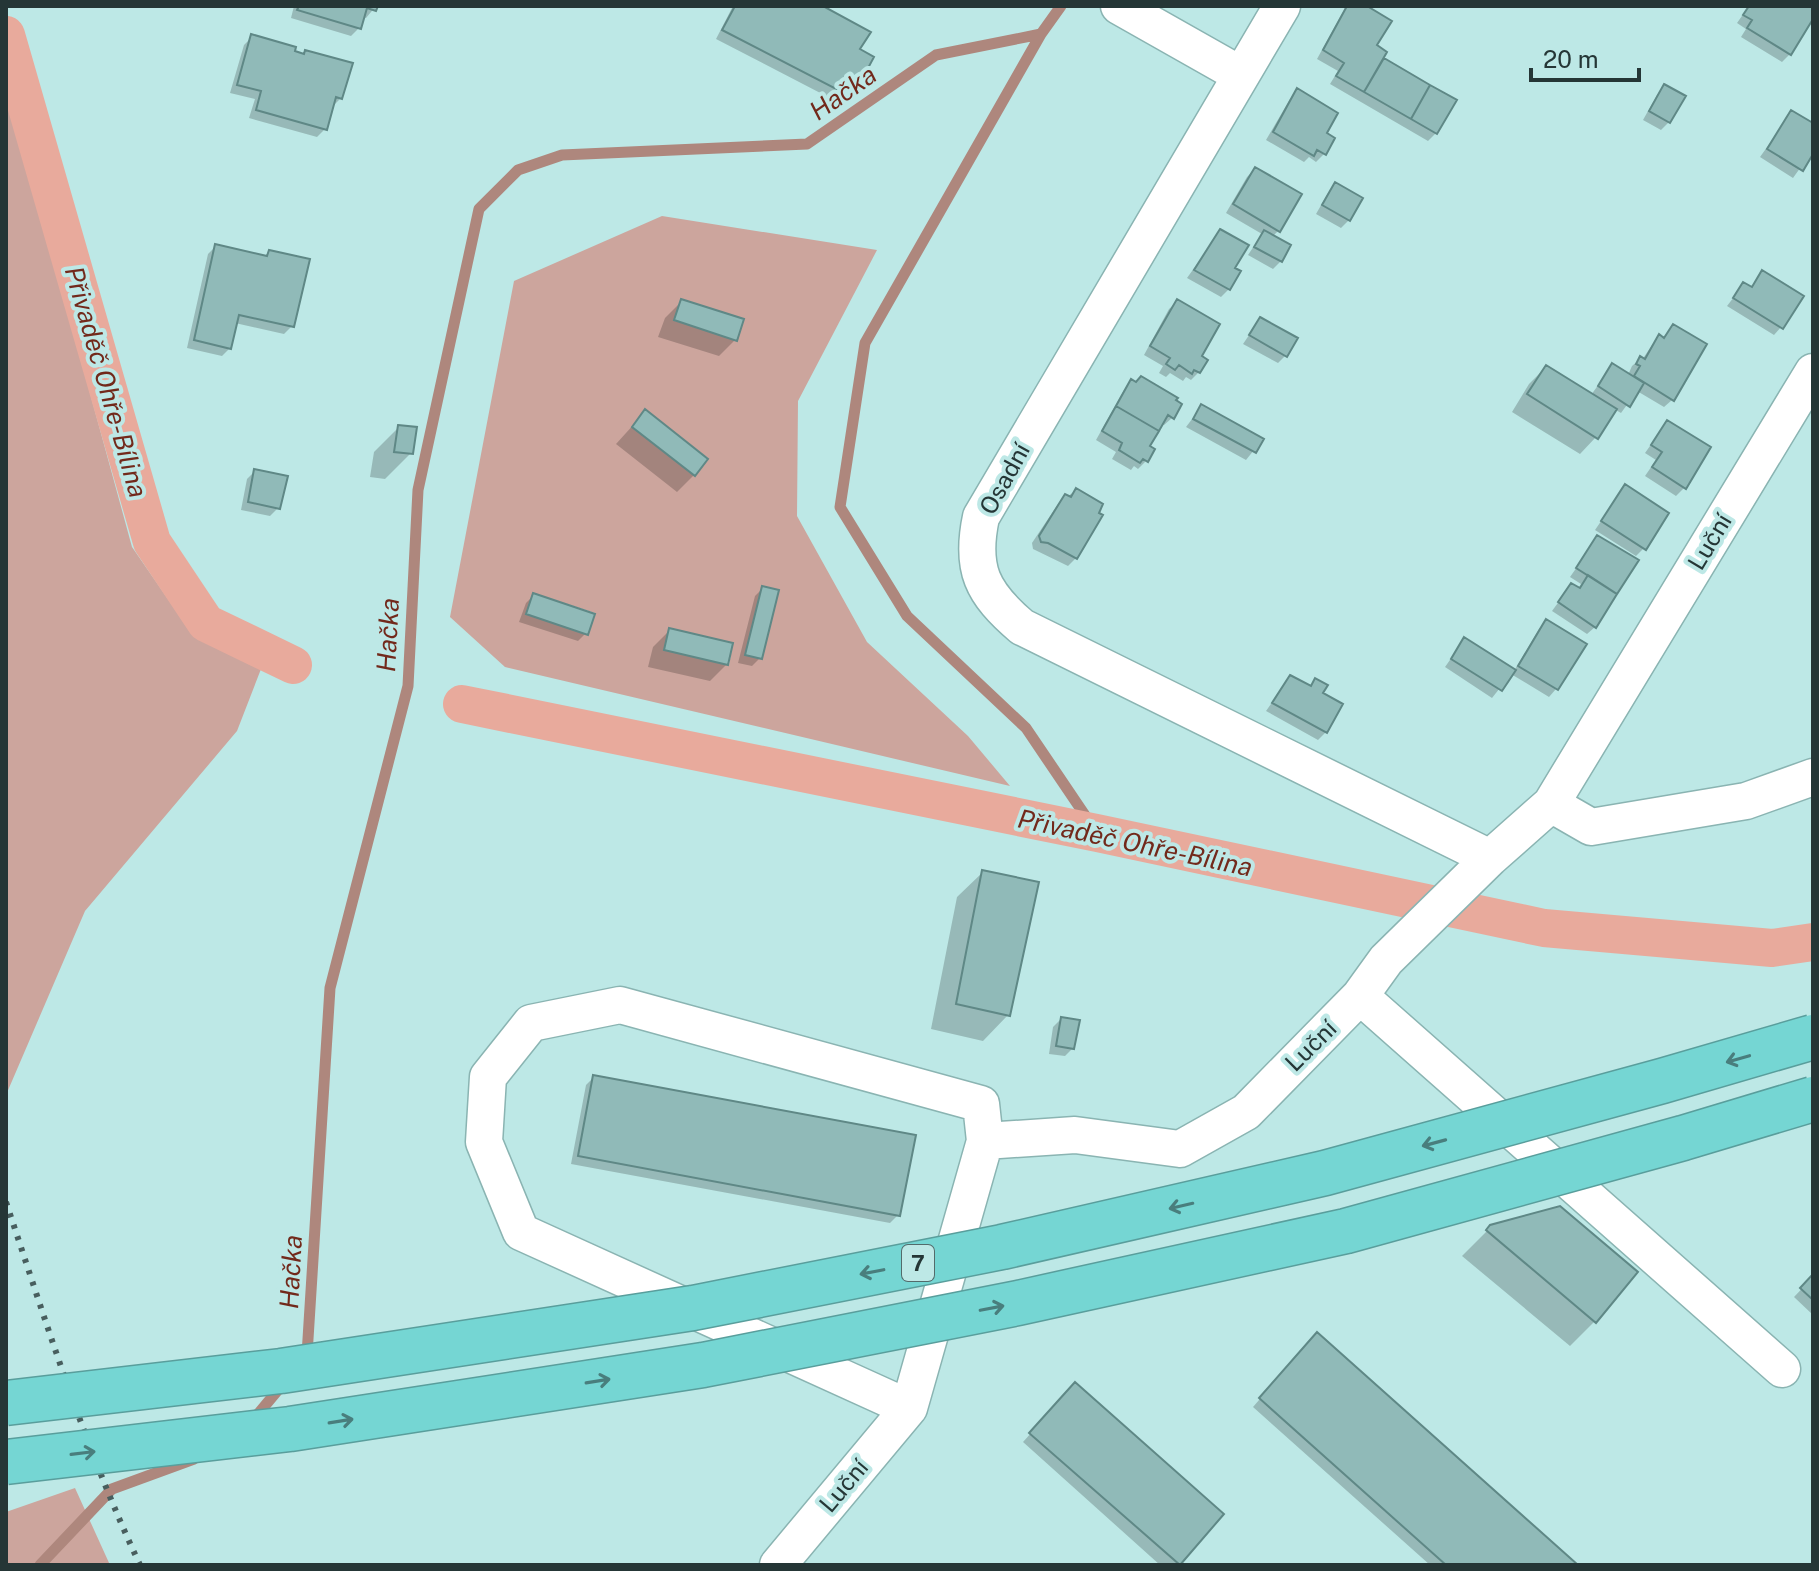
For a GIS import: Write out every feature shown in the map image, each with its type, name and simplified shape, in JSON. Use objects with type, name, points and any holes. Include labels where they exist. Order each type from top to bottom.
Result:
[{"type":"highway","name":"7","points":[[6,1403],[281,1371],[663,1312],[986,1250],[1325,1173],[1813,1037]]},
{"type":"highway","points":[[6,1462],[290,1429],[688,1367],[1018,1303],[1346,1231],[1813,1099]]},
{"type":"street","points":[[1119,6],[1241,75]]},
{"type":"street","name":"Osadní","points":[[1282,6],[981,517],[976,542],[978,567],[995,604],[1022,627],[1490,858]]},
{"type":"street","name":"Luční","points":[[778,1565],[909,1408],[985,1141],[1075,1135],[1180,1149],[1246,1112],[1360,996],[1386,960],[1490,858],[1551,804],[1813,372]]},
{"type":"street","points":[[1551,804],[1591,827],[1746,801],[1813,777]]},
{"type":"street","points":[[1360,996],[1782,1369]]},
{"type":"street","points":[[909,1408],[521,1232],[484,1142],[488,1077],[531,1023],[620,1005],[981,1104],[985,1141]]},
{"type":"shaded area","points":[[6,95],[132,547],[190,631],[261,669],[237,731],[85,911],[6,1095]]},
{"type":"shaded area","points":[[662,216],[877,250],[798,401],[797,516],[867,642],[968,736],[1010,786],[505,667],[450,617],[514,281]],"holes":[[[681,299],[743,320],[737,340],[675,321]],[[645,410],[708,458],[695,476],[632,427]],[[762,586],[779,590],[761,659],[745,655]],[[533,593],[595,613],[588,634]],[[670,628],[733,643],[729,665],[664,650]]]},
{"type":"shaded area","points":[[75,1488],[110,1565],[6,1565],[6,1512]]},
{"type":"building","points":[[299,6],[378,6],[376,11],[367,8],[361,29],[297,10]]},
{"type":"building","points":[[735,6],[823,6],[871,32],[860,49],[874,57],[858,87],[844,80],[838,90],[722,30]]},
{"type":"building","points":[[1347,6],[1367,6],[1392,21],[1377,45],[1387,52],[1364,92],[1336,76],[1344,63],[1323,50]]},
{"type":"building","points":[[1749,6],[1813,6],[1813,19],[1791,55],[1747,28],[1752,20],[1743,15]]},
{"type":"building","points":[[251,34],[296,47],[295,51],[304,54],[305,50],[353,63],[342,99],[336,97],[327,130],[256,110],[261,91],[237,85]]},
{"type":"building","points":[[1384,58],[1430,85],[1411,119],[1364,92]]},
{"type":"building","points":[[1664,84],[1686,96],[1670,123],[1649,111]]},
{"type":"building","points":[[1430,85],[1457,100],[1437,134],[1411,119]]},
{"type":"building","points":[[1297,88],[1338,113],[1327,133],[1335,138],[1326,155],[1317,150],[1314,156],[1273,132]]},
{"type":"building","points":[[1791,110],[1813,123],[1813,154],[1803,171],[1767,149]]},
{"type":"building","points":[[1255,167],[1302,194],[1280,232],[1233,204]]},
{"type":"building","points":[[1335,182],[1363,198],[1350,221],[1322,205]]},
{"type":"building","points":[[1220,229],[1249,245],[1235,268],[1241,271],[1230,290],[1194,270]]},
{"type":"building","points":[[1264,230],[1291,245],[1282,262],[1254,247]]},
{"type":"building","points":[[215,244],[267,256],[269,250],[310,259],[294,327],[239,315],[231,349],[194,340]]},
{"type":"building","points":[[1762,270],[1804,296],[1783,329],[1733,298],[1743,282],[1752,287]]},
{"type":"building","points":[[681,299],[744,319],[737,341],[674,320]]},
{"type":"building","points":[[1177,299],[1220,324],[1202,356],[1208,360],[1200,373],[1194,370],[1192,374],[1179,365],[1175,370],[1166,364],[1170,358],[1150,346]]},
{"type":"building","points":[[1260,317],[1298,338],[1287,357],[1249,335]]},
{"type":"building","points":[[1673,324],[1707,344],[1674,401],[1634,376],[1640,366],[1636,364],[1640,356],[1645,359],[1659,334],[1664,338]]},
{"type":"building","points":[[1612,363],[1644,383],[1630,407],[1598,386]]},
{"type":"building","points":[[1546,365],[1617,409],[1598,439],[1527,394]]},
{"type":"building","points":[[1141,376],[1178,398],[1176,400],[1182,404],[1174,419],[1168,415],[1159,431],[1116,406],[1131,379],[1136,382]]},
{"type":"building","points":[[1201,404],[1264,439],[1256,453],[1193,419]]},
{"type":"building","points":[[1116,406],[1159,431],[1150,446],[1155,449],[1148,462],[1143,459],[1140,463],[1119,450],[1122,443],[1102,431]]},
{"type":"building","points":[[645,409],[708,459],[695,476],[632,427]]},
{"type":"building","points":[[1667,420],[1711,447],[1686,489],[1652,467],[1662,452],[1651,445]]},
{"type":"building","points":[[398,425],[417,427],[413,454],[394,452]]},
{"type":"building","points":[[254,469],[288,476],[280,509],[248,502]]},
{"type":"building","points":[[1625,484],[1669,513],[1646,550],[1601,521]]},
{"type":"building","points":[[1076,488],[1103,504],[1099,513],[1103,515],[1077,559],[1041,542],[1039,536],[1065,494],[1071,497]]},
{"type":"building","points":[[1597,535],[1639,560],[1617,594],[1576,568]]},
{"type":"building","points":[[1588,575],[1617,594],[1596,628],[1558,602],[1571,583],[1580,588]]},
{"type":"building","points":[[762,586],[779,590],[762,659],[745,655]]},
{"type":"building","points":[[533,593],[595,614],[588,635],[526,614]]},
{"type":"building","points":[[1546,619],[1587,644],[1558,690],[1518,666]]},
{"type":"building","points":[[669,628],[733,643],[728,665],[664,650]]},
{"type":"building","points":[[1464,637],[1516,670],[1502,691],[1451,659]]},
{"type":"building","points":[[1290,675],[1311,686],[1315,678],[1328,685],[1323,693],[1343,704],[1327,733],[1272,703]]},
{"type":"building","points":[[982,870],[1039,882],[1010,1016],[956,1004]]},
{"type":"building","points":[[1061,1017],[1080,1020],[1074,1049],[1056,1046]]},
{"type":"building","points":[[593,1075],[916,1135],[900,1216],[578,1156]]},
{"type":"building","points":[[1560,1206],[1638,1272],[1596,1323],[1486,1230],[1490,1225]]},
{"type":"building","points":[[1813,1274],[1813,1300],[1800,1288]]},
{"type":"building","points":[[1317,1332],[1578,1565],[1446,1565],[1259,1398]]},
{"type":"building","points":[[1075,1382],[1224,1514],[1180,1565],[1029,1433]]},
{"type":"waterway","name":"Hačka","points":[[307,1355],[330,988],[408,686],[418,490],[479,209],[518,170],[562,155],[807,144],[936,55],[1041,34],[1061,6]]},
{"type":"waterway","points":[[1041,34],[865,343],[840,507],[907,616],[1026,728],[1097,833]]},
{"type":"waterway","name":"Přivaděč Ohře-Bílina","points":[[6,35],[152,542],[206,623],[293,665]]},
{"type":"waterway","name":"Přivaděč Ohře-Bílina","points":[[462,704],[1097,833],[1544,928],[1772,948],[1813,942]]},
{"type":"waterway","name":"Hačka","points":[[253,1420],[283,1384]]},
{"type":"waterway","name":"Hačka","points":[[40,1565],[112,1489],[194,1459]]},
{"type":"railway","points":[[6,1202],[84,1431],[140,1565]]}]
